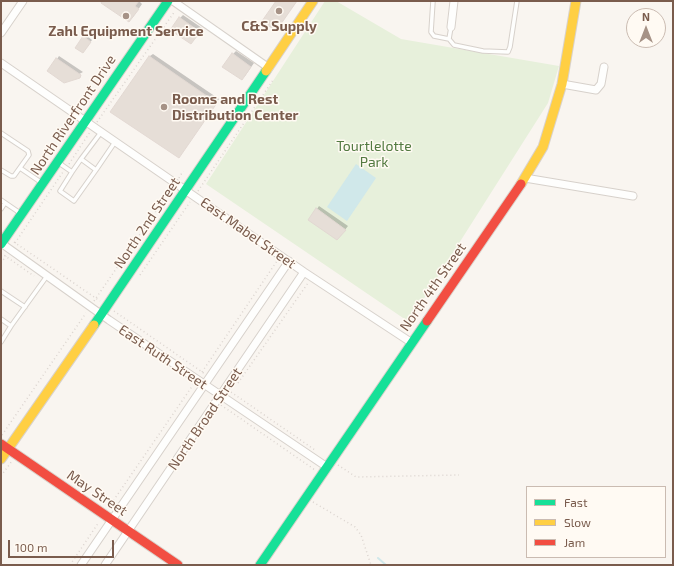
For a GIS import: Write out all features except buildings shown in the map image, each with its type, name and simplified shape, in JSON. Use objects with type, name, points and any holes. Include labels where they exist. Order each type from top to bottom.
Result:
[{"type":"street","points":[[1,33],[23,1]]},
{"type":"street","name":"North Riverfront Drive","points":[[3,242],[168,1]]},
{"type":"street","points":[[172,1],[269,68]]},
{"type":"street","name":"North 2nd Street","points":[[1,459],[4,447],[101,315],[314,1]]},
{"type":"street","points":[[451,27],[454,1]]},
{"type":"street","name":"North 4th Street","points":[[260,565],[526,178],[544,147],[562,84],[576,1]]},
{"type":"street","name":"East Mabel Street","points":[[1,63],[102,131],[304,272],[412,343]]},
{"type":"street","points":[[562,84],[596,90],[601,84],[604,67]]},
{"type":"street","points":[[526,178],[633,196]]},
{"type":"street","name":"East Ruth Street","points":[[3,242],[101,315],[327,467]]},
{"type":"street","name":"North Broad Street","points":[[80,565],[108,517],[210,377],[289,261]]},
{"type":"street","name":"North Broad Street","points":[[105,565],[304,272]]},
{"type":"street","name":"May Street","points":[[4,447],[178,565]]},
{"type":"lane","points":[[433,1],[431,32],[434,36],[449,39]]},
{"type":"lane","points":[[451,27],[449,39],[450,43],[458,47],[508,52],[517,1]]},
{"type":"lane","points":[[102,131],[60,191],[74,201],[116,141]]},
{"type":"lane","points":[[1,133],[28,151],[29,155],[14,176],[11,176],[3,171],[1,177]]},
{"type":"lane","points":[[81,159],[96,170]]},
{"type":"lane","points":[[58,162],[72,172]]},
{"type":"lane","points":[[20,168],[43,183]]},
{"type":"lane","points":[[1,200],[22,214]]},
{"type":"lane","points":[[1,210],[5,203]]},
{"type":"lane","points":[[1,342],[47,276]]},
{"type":"lane","points":[[1,291],[25,307]]},
{"type":"lane","points":[[1,320],[11,326]]},
{"type":"path","points":[[3,242],[107,306],[210,377]]},
{"type":"path","points":[[70,565],[108,517],[196,380],[281,255]]},
{"type":"path","points":[[226,388],[319,452]]},
{"type":"path","points":[[339,465],[356,477],[459,475]]},
{"type":"path","points":[[306,497],[325,511],[355,527],[361,535],[371,565]]},
{"type":"green space","name":"Tourtlelotte Park","points":[[325,1],[336,1],[401,39],[559,66],[548,103],[409,322],[206,184]]},
{"type":"water","points":[[356,164],[376,178],[347,221],[327,207]]},
{"type":"waterway","points":[[378,558],[386,565]]},
{"type":"traffic: fast","points":[[1,244],[168,1]]},
{"type":"traffic: fast","points":[[94,325],[266,71]]},
{"type":"traffic: fast","points":[[260,565],[427,321]]},
{"type":"traffic: slow","points":[[266,71],[313,1]]},
{"type":"traffic: slow","points":[[521,184],[543,147],[562,84],[576,1]]},
{"type":"traffic: slow","points":[[1,459],[94,325]]},
{"type":"traffic: jam","points":[[427,321],[521,184]]},
{"type":"traffic: jam","points":[[1,444],[178,565]]},
{"type":"place","name":"C&S Supply","points":[[279,11]]},
{"type":"place","name":"Zahl Equipment Service","points":[[126,16]]},
{"type":"place","name":"Rooms and Rest Distribution Center","points":[[164,107]]}]
